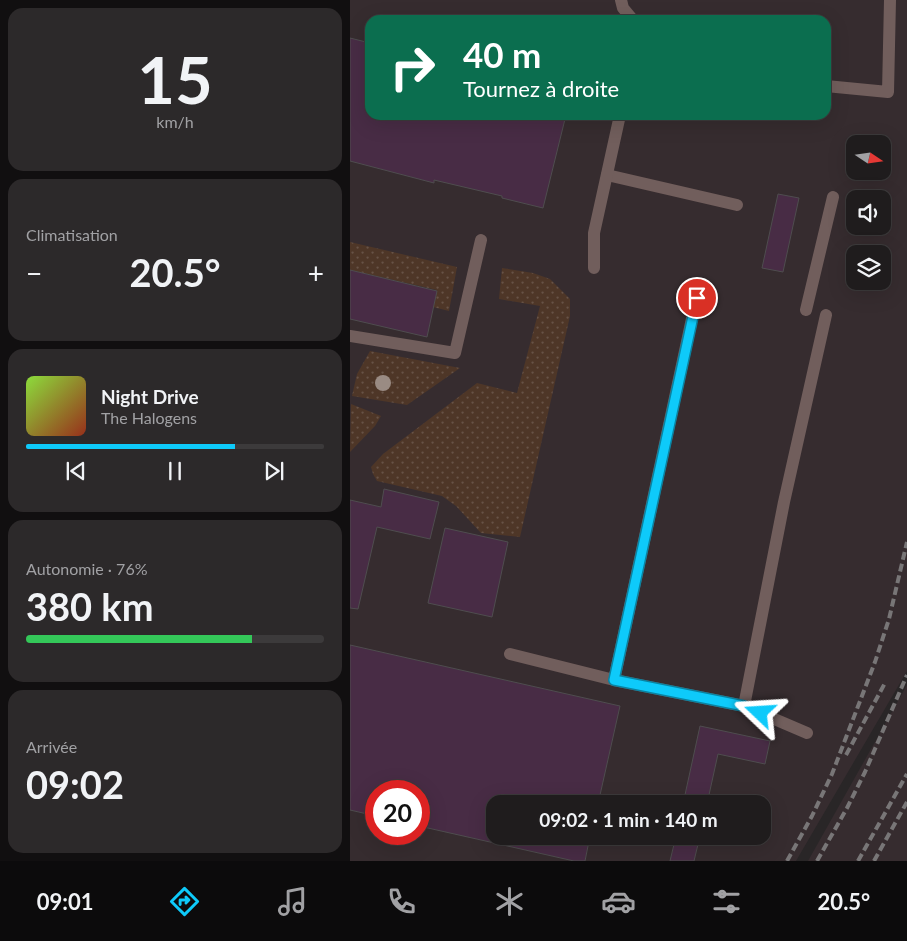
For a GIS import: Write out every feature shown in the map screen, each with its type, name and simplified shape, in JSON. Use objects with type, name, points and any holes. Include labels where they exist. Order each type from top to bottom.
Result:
[{"type":"lane","points":[[621,0],[623,8],[628,15]]},
{"type":"lane","points":[[831,86],[888,92],[890,0]]},
{"type":"lane","points":[[594,268],[594,233],[619,120]]},
{"type":"lane","points":[[607,175],[736,205]]},
{"type":"lane","points":[[806,310],[833,196]]},
{"type":"lane","points":[[350,336],[455,353],[480,240]]},
{"type":"lane","points":[[614,680],[699,286]]},
{"type":"lane","points":[[744,706],[784,502],[826,315]]},
{"type":"lane","points":[[510,654],[614,680],[744,706],[807,733]]},
{"type":"shaded area","points":[[350,0],[907,0],[907,671],[796,861],[350,861]]},
{"type":"shaded area","points":[[350,242],[457,267],[449,311],[433,307],[437,290],[350,270]]},
{"type":"shaded area","points":[[502,268],[533,273],[550,279],[570,299],[570,316],[520,537],[481,533],[456,506],[442,496],[377,481],[371,467],[383,454],[477,383],[517,393],[540,306],[499,299]]},
{"type":"shaded area","points":[[370,351],[460,368],[407,405],[352,396],[357,374]]},
{"type":"shaded area","points":[[351,404],[381,416],[375,426],[350,452]]},
{"type":"shaded area","points":[[907,685],[907,861],[808,861]]},
{"type":"building","points":[[350,38],[365,42],[365,120],[565,120],[543,208],[502,198],[502,196],[434,180],[434,183],[350,161]]},
{"type":"building","points":[[778,194],[799,198],[783,272],[762,268]]},
{"type":"building","points":[[350,270],[437,291],[427,337],[350,319]]},
{"type":"building","points":[[384,489],[439,502],[430,539],[377,527],[358,609],[350,608],[350,500],[381,507]]},
{"type":"building","points":[[445,528],[508,542],[492,617],[428,603]]},
{"type":"building","points":[[350,645],[620,706],[600,795],[486,795],[486,841],[430,828],[430,780],[365,780],[365,813],[350,810]]},
{"type":"building","points":[[700,726],[770,741],[765,764],[718,754],[709,795],[685,795]]},
{"type":"building","points":[[503,845],[588,845],[585,861],[574,861]]},
{"type":"building","points":[[674,845],[698,845],[694,861],[670,861]]},
{"type":"railway","points":[[787,861],[812,816],[832,774],[875,662],[889,619],[907,542]]},
{"type":"railway","points":[[817,861],[865,772],[907,675]]},
{"type":"railway","points":[[846,755],[885,683]]},
{"type":"railway","points":[[858,861],[907,774]]},
{"type":"railway","points":[[874,861],[907,802]]},
{"type":"route","points":[[697,298],[614,680],[744,706],[760,713]]}]
